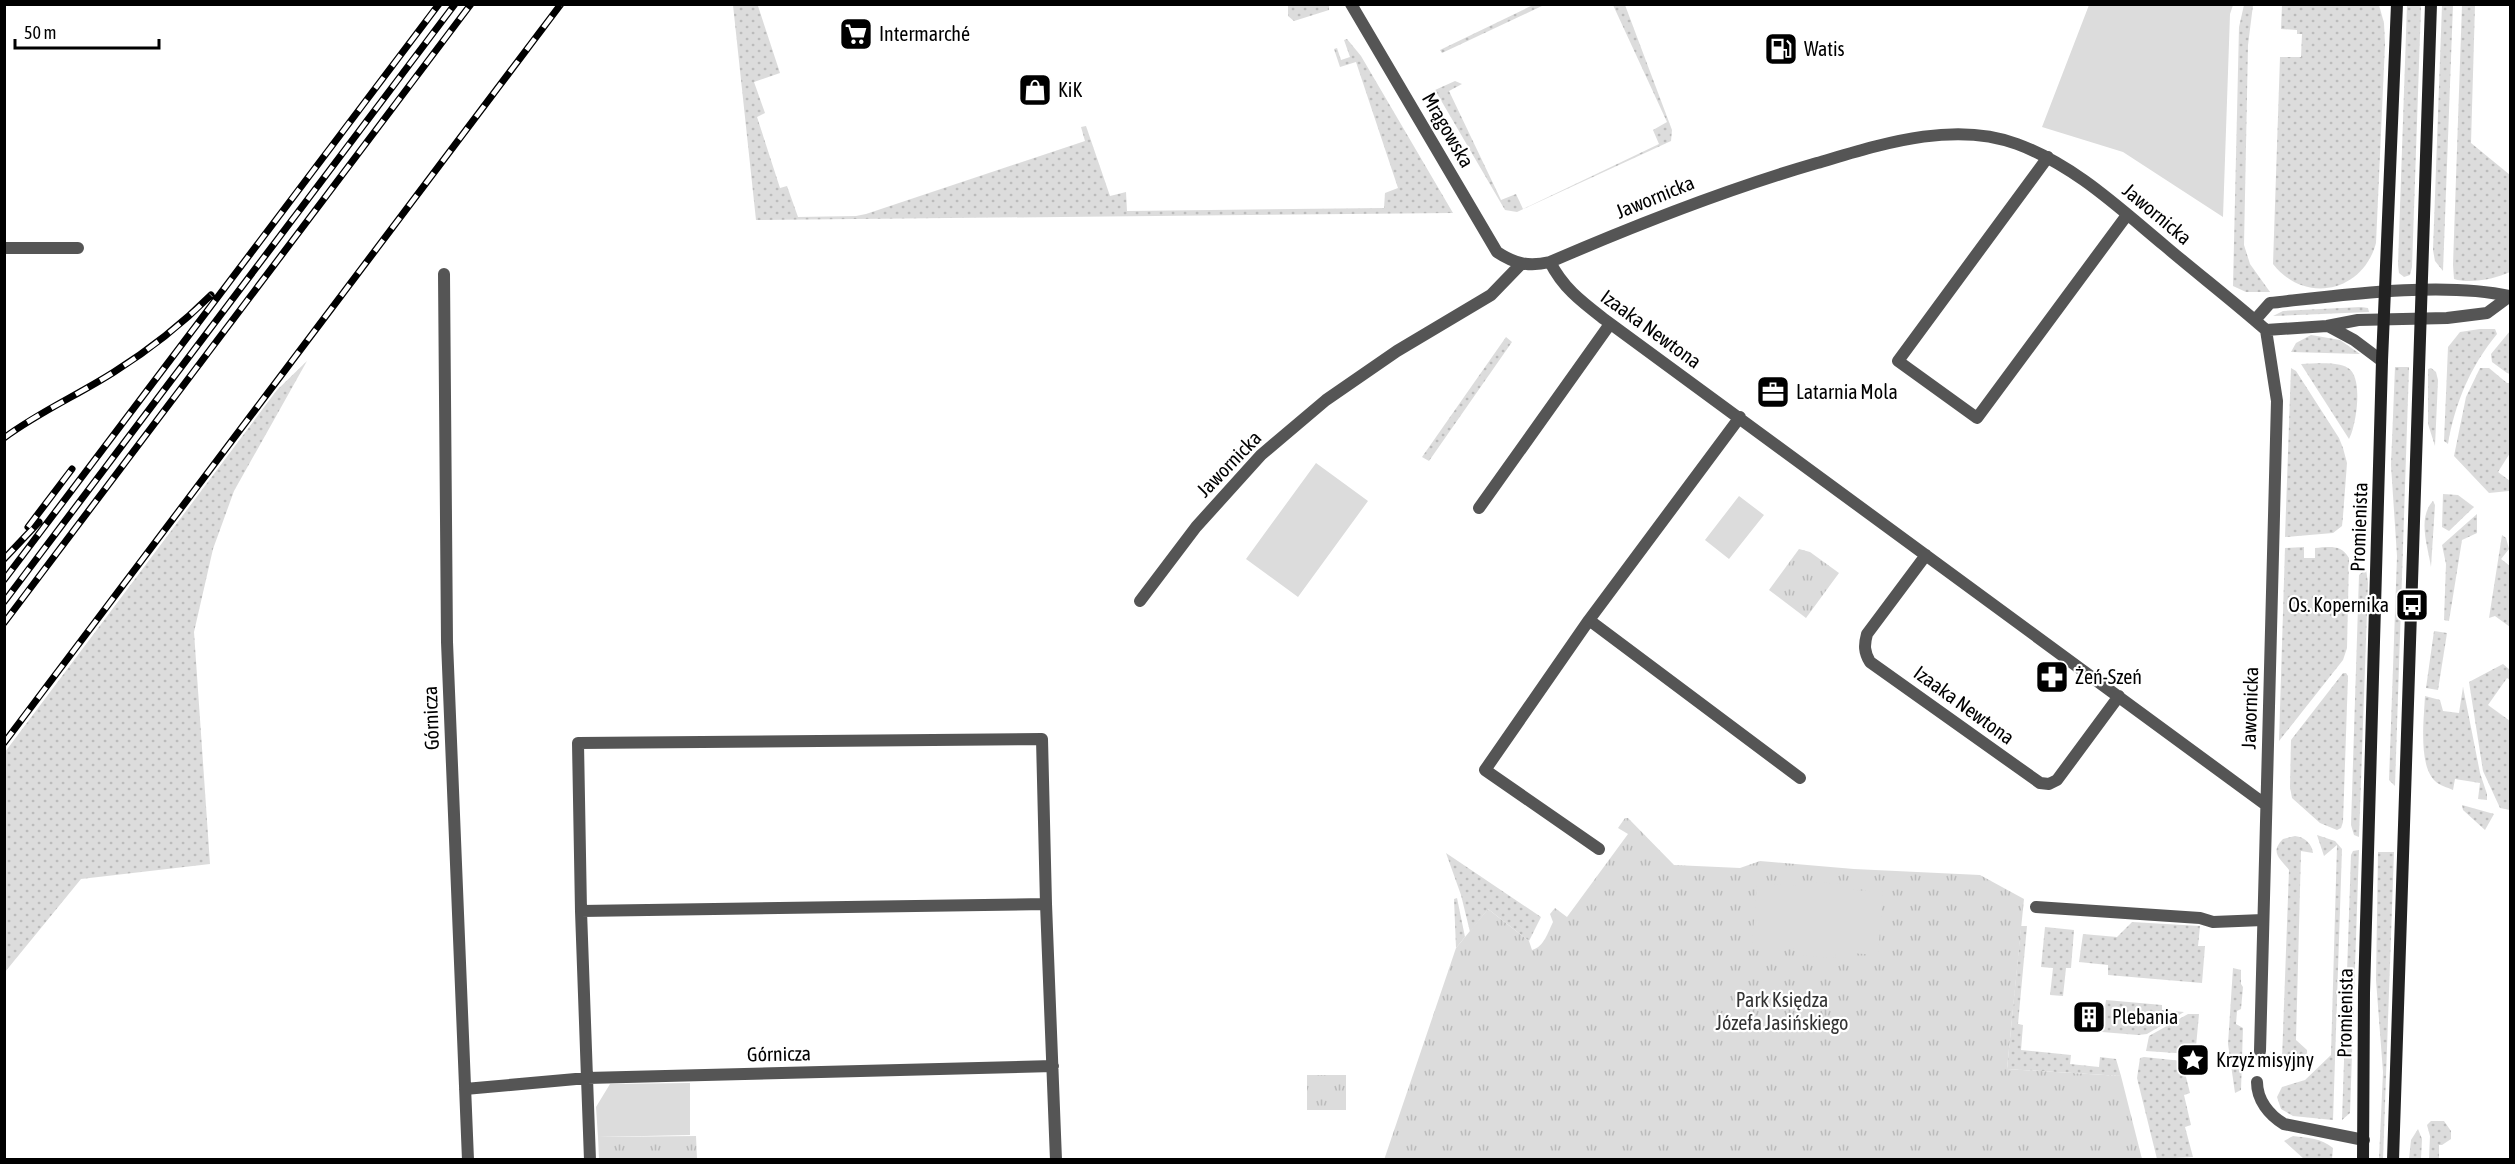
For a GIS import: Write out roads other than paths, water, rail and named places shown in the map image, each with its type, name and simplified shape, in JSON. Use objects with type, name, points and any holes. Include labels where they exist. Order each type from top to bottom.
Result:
[{"type":"street","name":"Mrągowska","points":[[1351,4],[1497,252],[1508,260],[1521,264]]},
{"type":"street","name":"Promienista","points":[[2363,1160],[2364,993],[2382,361],[2397,4]]},
{"type":"street","points":[[2393,1160],[2431,4]]},
{"type":"street","name":"Jawornicka","points":[[1140,601],[1196,527],[1261,455],[1326,400],[1397,351],[1491,295],[1521,264],[1535,265],[1550,262],[1705,198],[1860,151],[1905,140],[1944,135],[1979,136],[2014,143],[2048,157],[2083,178],[2266,330],[2277,401],[2260,1051]]},
{"type":"street","points":[[2048,157],[1898,361],[1977,418],[2127,215]]},
{"type":"street","points":[[4,248],[78,248]]},
{"type":"street","name":"Izaaka Newtona","points":[[1550,262],[1558,278],[1572,295],[1610,324],[1740,417],[2266,805]]},
{"type":"street","name":"Górnicza","points":[[444,274],[447,642],[468,1160]]},
{"type":"street","points":[[2255,320],[2270,303],[2421,290],[2488,291],[2510,296]]},
{"type":"street","points":[[2266,330],[2327,326],[2358,320],[2421,319],[2487,313],[2510,296]]},
{"type":"street","points":[[1479,508],[1610,324]]},
{"type":"street","points":[[2327,326],[2345,333],[2382,361]]},
{"type":"street","points":[[1599,849],[1485,770],[1589,620],[1740,417]]},
{"type":"street","name":"Izaaka Newtona","points":[[1926,555],[1867,634],[1864,644],[1870,662],[2040,783],[2049,784],[2057,780],[2119,696]]},
{"type":"street","points":[[1589,620],[1800,778]]},
{"type":"street","points":[[590,1160],[581,911],[578,743],[1042,740],[1056,1160]]},
{"type":"street","points":[[581,911],[1046,904]]},
{"type":"street","points":[[2036,907],[2200,918],[2213,922],[2263,920]]},
{"type":"street","name":"Górnicza","points":[[465,1089],[587,1078],[1053,1066]]},
{"type":"street","points":[[2257,1082],[2259,1095],[2265,1106],[2284,1124],[2364,1140]]},
{"type":"railway","points":[[4,580],[439,4]]},
{"type":"railway","points":[[4,602],[455,4]]},
{"type":"railway","points":[[4,623],[471,4]]},
{"type":"railway","points":[[4,743],[561,4]]},
{"type":"railway","points":[[4,438],[140,355],[211,295]]},
{"type":"railway","points":[[28,527],[72,469]]},
{"type":"railway","points":[[4,559],[39,522]]},
{"type":"place","name":"Intermarché","points":[[856,34]]},
{"type":"place","name":"Watis","points":[[1781,49]]},
{"type":"place","name":"KiK","points":[[1035,90]]},
{"type":"place","name":"Latarnia Mola","points":[[1773,392]]},
{"type":"place","name":"Os. Kopernika","points":[[2412,605]]},
{"type":"place","name":"Żeń-Szeń","points":[[2052,677]]},
{"type":"place","name":"Plebania","points":[[2089,1017]]},
{"type":"place","name":"Krzyż misyjny","points":[[2193,1060]]},
{"type":"park label","name":"Park Księdza Józefa Jasińskiego","points":[[1782,1012]]}]
